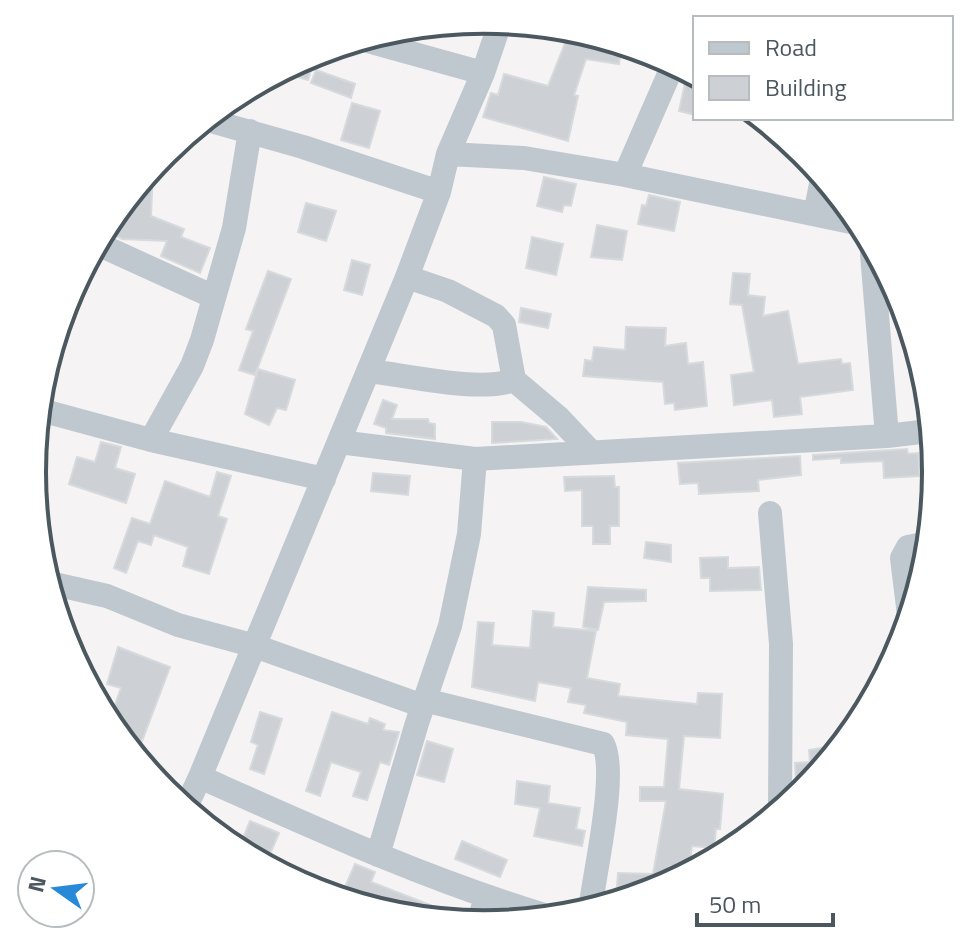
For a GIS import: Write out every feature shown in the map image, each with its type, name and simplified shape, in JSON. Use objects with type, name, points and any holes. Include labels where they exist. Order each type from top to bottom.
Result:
[{"type":"street","points":[[190,798],[407,277],[439,192],[448,154],[496,34]]},
{"type":"street","points":[[384,46],[483,73]]},
{"type":"street","points":[[625,175],[669,75]]},
{"type":"street","points":[[220,123],[439,192]]},
{"type":"street","points":[[151,440],[192,366],[237,215],[250,131]]},
{"type":"street","points":[[448,154],[524,158],[625,175],[842,220]]},
{"type":"street","points":[[815,214],[820,190]]},
{"type":"street","points":[[108,249],[214,297]]},
{"type":"street","points":[[873,270],[887,436]]},
{"type":"street","points":[[407,277],[448,291],[496,316],[504,325],[514,380],[559,418],[591,452]]},
{"type":"street","points":[[368,371],[453,383],[502,384],[514,380]]},
{"type":"street","points":[[50,413],[151,440],[324,479]]},
{"type":"street","points":[[339,442],[475,459],[921,432]]},
{"type":"street","points":[[378,855],[450,626],[469,534],[475,459]]},
{"type":"street","points":[[770,513],[781,644],[780,797]]},
{"type":"street","points":[[906,592],[902,558],[908,547],[917,545]]},
{"type":"street","points":[[61,586],[107,596],[178,625],[255,646],[424,703],[603,744],[609,754],[609,778],[592,898]]},
{"type":"street","points":[[200,777],[378,855],[524,909]]},
{"type":"street","points":[[482,911],[486,897]]},
{"type":"building","points":[[566,41],[620,56],[619,64],[586,59],[574,95],[578,96],[568,141],[483,117],[491,93],[498,95],[504,74],[548,86]]},
{"type":"building","points":[[311,70],[308,80],[296,77]]},
{"type":"building","points":[[316,70],[355,84],[351,98],[311,83]]},
{"type":"building","points":[[685,83],[693,87],[693,114],[679,111]]},
{"type":"building","points":[[352,103],[380,111],[369,148],[341,140]]},
{"type":"building","points":[[544,177],[576,184],[571,206],[564,205],[562,212],[537,206]]},
{"type":"building","points":[[152,186],[151,216],[184,229],[181,237],[210,248],[200,273],[161,256],[167,241],[122,239],[116,236]]},
{"type":"building","points":[[649,195],[680,202],[674,231],[638,224],[642,205],[646,206]]},
{"type":"building","points":[[306,203],[336,211],[326,241],[298,232]]},
{"type":"building","points":[[597,225],[627,231],[622,260],[591,257]]},
{"type":"building","points":[[532,237],[563,244],[556,275],[526,268]]},
{"type":"building","points":[[352,260],[370,265],[362,295],[344,290]]},
{"type":"building","points":[[268,271],[291,279],[255,375],[239,370],[253,331],[246,329]]},
{"type":"building","points":[[733,273],[750,274],[748,295],[765,297],[763,316],[788,311],[798,364],[841,359],[842,364],[850,363],[853,390],[800,397],[802,414],[774,417],[772,400],[734,405],[731,375],[754,372],[742,305],[730,304]]},
{"type":"building","points":[[521,308],[551,314],[548,328],[519,322]]},
{"type":"building","points":[[626,327],[666,328],[665,346],[686,343],[688,364],[703,362],[707,406],[675,410],[674,403],[665,404],[663,382],[583,376],[585,360],[592,361],[594,347],[625,350]]},
{"type":"building","points":[[258,369],[295,380],[286,410],[277,408],[269,425],[245,414]]},
{"type":"building","points":[[383,400],[397,405],[392,419],[428,419],[429,423],[435,424],[435,439],[386,433],[386,428],[374,424]]},
{"type":"building","points":[[492,422],[521,422],[546,427],[557,439],[492,443]]},
{"type":"building","points":[[101,442],[121,447],[115,468],[135,474],[126,503],[69,484],[77,457],[95,462]]},
{"type":"building","points":[[907,449],[908,454],[918,453],[920,476],[884,478],[883,461],[841,463],[841,458],[813,460],[813,455]]},
{"type":"building","points":[[800,456],[801,475],[758,480],[759,491],[699,494],[698,483],[680,484],[678,463]]},
{"type":"building","points":[[217,472],[231,476],[218,516],[227,519],[209,574],[183,566],[188,547],[154,535],[151,545],[138,541],[126,573],[114,568],[132,518],[150,524],[165,481],[210,497]]},
{"type":"building","points":[[373,473],[410,476],[408,495],[371,491]]},
{"type":"building","points":[[614,476],[615,487],[619,487],[619,526],[610,526],[610,544],[593,544],[593,526],[582,526],[582,490],[565,491],[564,477]]},
{"type":"building","points":[[646,542],[671,545],[671,562],[644,558]]},
{"type":"building","points":[[728,557],[728,568],[759,567],[761,590],[710,591],[710,578],[701,578],[700,558]]},
{"type":"building","points":[[588,587],[646,590],[646,601],[604,602],[598,630],[583,627]]},
{"type":"building","points":[[533,611],[554,613],[553,627],[596,631],[587,678],[620,684],[618,696],[697,704],[698,693],[722,694],[720,738],[684,736],[679,789],[723,794],[720,829],[716,829],[714,846],[692,846],[690,859],[678,866],[669,866],[668,870],[629,887],[617,886],[618,873],[653,874],[666,801],[640,801],[640,787],[664,787],[668,739],[626,735],[627,722],[584,713],[586,705],[568,702],[571,688],[538,682],[535,701],[472,687],[478,622],[494,623],[492,645],[530,648]]},
{"type":"building","points":[[118,647],[170,667],[142,741],[137,739],[114,707],[121,688],[107,684]]},
{"type":"building","points":[[260,712],[282,719],[264,774],[250,769],[258,745],[251,742]]},
{"type":"building","points":[[332,712],[368,724],[370,718],[385,724],[383,730],[399,732],[389,765],[380,762],[367,800],[353,796],[361,772],[331,762],[320,796],[306,791]]},
{"type":"building","points":[[427,741],[453,749],[444,782],[417,775]]},
{"type":"building","points":[[826,747],[796,782],[795,763],[810,762],[809,750]]},
{"type":"building","points":[[517,781],[550,786],[548,803],[580,808],[576,829],[585,831],[582,846],[534,836],[540,808],[515,804]]},
{"type":"building","points":[[250,821],[279,833],[270,855],[243,838]]},
{"type":"building","points":[[462,841],[507,860],[500,877],[455,859]]},
{"type":"building","points":[[355,864],[375,872],[371,882],[438,908],[399,903],[344,888]]}]
